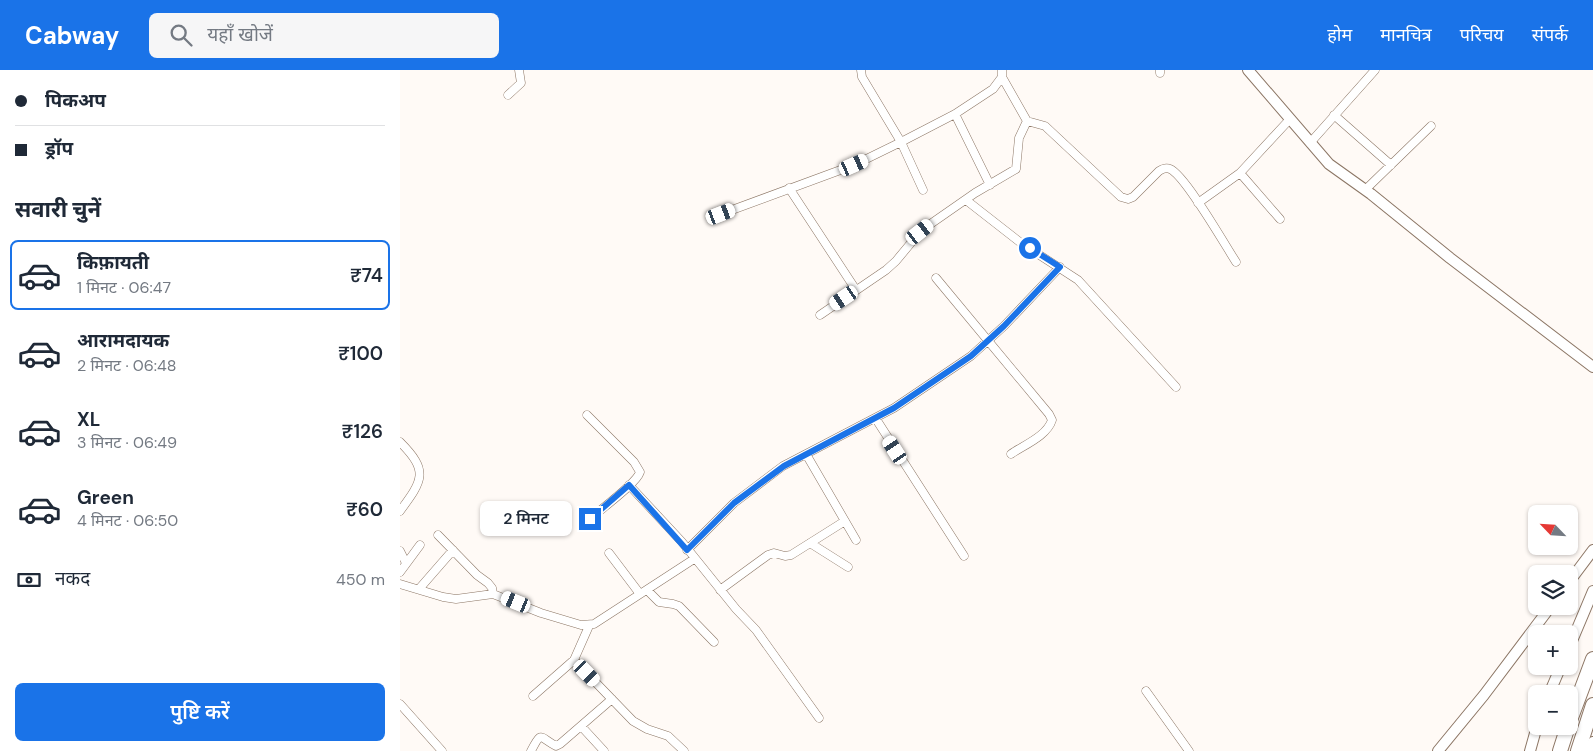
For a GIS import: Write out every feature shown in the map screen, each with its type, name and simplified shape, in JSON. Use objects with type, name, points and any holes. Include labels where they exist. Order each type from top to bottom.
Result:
[{"type":"highway","points":[[1578,699],[1593,659]]},
{"type":"highway","points":[[1578,751],[1587,739],[1593,705]]},
{"type":"highway","points":[[1560,751],[1565,735]]},
{"type":"street","points":[[508,95],[521,83],[519,70]]},
{"type":"street","points":[[861,70],[862,77],[901,142],[923,190]]},
{"type":"street","points":[[1248,70],[1329,164],[1593,367]]},
{"type":"street","points":[[1310,142],[1375,70]]},
{"type":"street","points":[[721,214],[854,165],[901,142],[955,114],[993,89],[1002,74]]},
{"type":"street","points":[[1002,74],[1027,121],[1045,126],[1121,197],[1128,199],[1133,197],[1159,170],[1164,168],[1170,169],[1193,194],[1236,262]]},
{"type":"street","points":[[955,114],[990,185]]},
{"type":"street","points":[[1334,115],[1391,165]]},
{"type":"street","points":[[1198,203],[1240,173],[1290,119]]},
{"type":"street","points":[[820,315],[896,262],[920,232],[966,200],[1016,169],[1019,138],[1027,121]]},
{"type":"street","points":[[1365,190],[1431,126]]},
{"type":"street","points":[[1240,173],[1280,219]]},
{"type":"street","points":[[789,188],[856,290]]},
{"type":"street","points":[[966,200],[1021,243],[1078,280],[1176,387]]},
{"type":"street","points":[[687,550],[723,514],[760,482],[806,454],[876,419],[915,395],[971,356],[990,341],[1060,267]]},
{"type":"street","points":[[936,278],[990,341],[1052,420],[1050,426],[1045,431],[1011,454]]},
{"type":"street","points":[[587,415],[638,467],[639,475],[590,519]]},
{"type":"street","points":[[876,419],[964,556]]},
{"type":"street","points":[[400,442],[414,456],[420,472],[416,489],[400,511]]},
{"type":"street","points":[[806,454],[856,540]]},
{"type":"street","points":[[629,485],[756,630],[819,718]]},
{"type":"street","points":[[720,590],[768,555],[774,552],[788,556],[845,521]]},
{"type":"street","points":[[438,535],[477,575],[488,583],[492,588],[493,594]]},
{"type":"street","points":[[810,543],[848,567]]},
{"type":"street","points":[[400,572],[420,545]]},
{"type":"street","points":[[419,590],[453,550]]},
{"type":"street","points":[[1578,570],[1593,550]]},
{"type":"street","points":[[400,551],[406,563]]},
{"type":"street","points":[[609,553],[644,592],[659,602],[679,606],[714,642]]},
{"type":"street","points":[[401,586],[456,599],[493,594],[541,612],[589,626],[694,559]]},
{"type":"street","points":[[1578,627],[1593,591]]},
{"type":"street","points":[[1438,751],[1484,695],[1544,615]]},
{"type":"street","points":[[533,696],[574,660],[589,626]]},
{"type":"street","points":[[574,660],[633,720],[647,729],[668,736],[684,751]]},
{"type":"street","points":[[1146,691],[1188,751]]},
{"type":"street","points":[[530,751],[538,738],[541,737],[545,737],[559,748],[612,699]]},
{"type":"street","points":[[400,704],[442,751]]},
{"type":"street","points":[[581,726],[604,751]]},
{"type":"street","points":[[1530,751],[1534,735]]},
{"type":"street","points":[[1587,739],[1588,751]]},
{"type":"route","points":[[590,519],[629,485],[682,542],[687,550],[734,503],[760,482],[784,466],[894,408],[990,341],[1060,267],[1030,248]]}]
